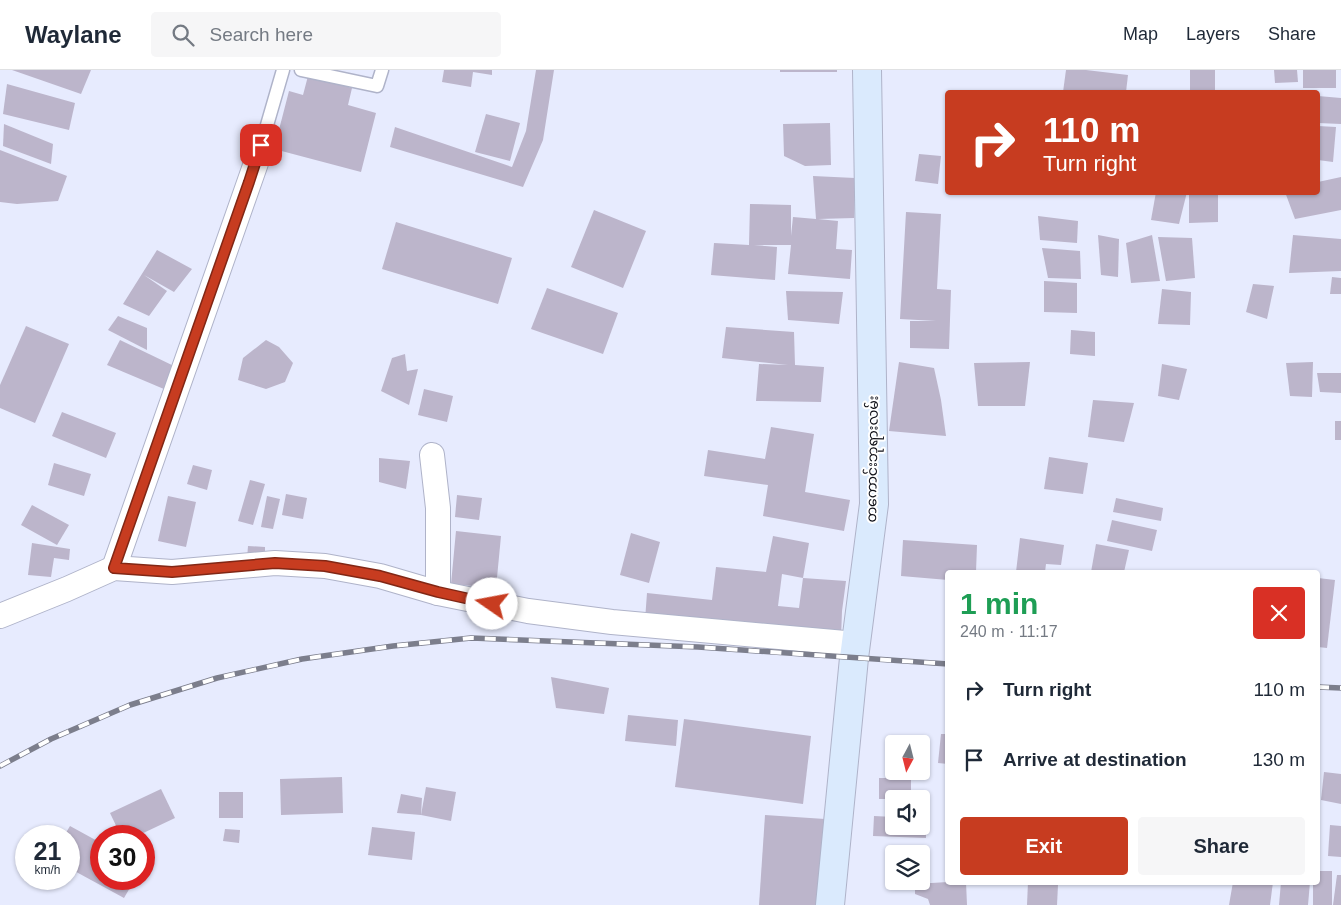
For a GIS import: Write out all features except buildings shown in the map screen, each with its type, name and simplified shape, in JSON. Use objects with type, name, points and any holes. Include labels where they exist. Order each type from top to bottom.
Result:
[{"type":"main road","name":"တကောင်းဘုရားလမ်း","points":[[830,905],[856,644],[874,504],[867,70]]},
{"type":"street","points":[[114,568],[256,164]]},
{"type":"street","points":[[432,455],[438,508],[438,592]]},
{"type":"street","points":[[0,616],[114,568],[172,572],[275,563],[325,566],[380,576],[438,592],[528,611],[612,622],[856,644]]},
{"type":"lane","points":[[256,164],[283,70]]},
{"type":"lane","points":[[301,70],[377,86],[382,70]]},
{"type":"railway","points":[[0,766],[51,739],[130,705],[217,678],[302,659],[393,646],[471,638],[698,647],[945,664]]},
{"type":"railway","points":[[1320,687],[1341,688]]},
{"type":"route","points":[[261,145],[256,164],[114,568],[172,572],[275,563],[325,566],[380,576],[492,604]]}]
